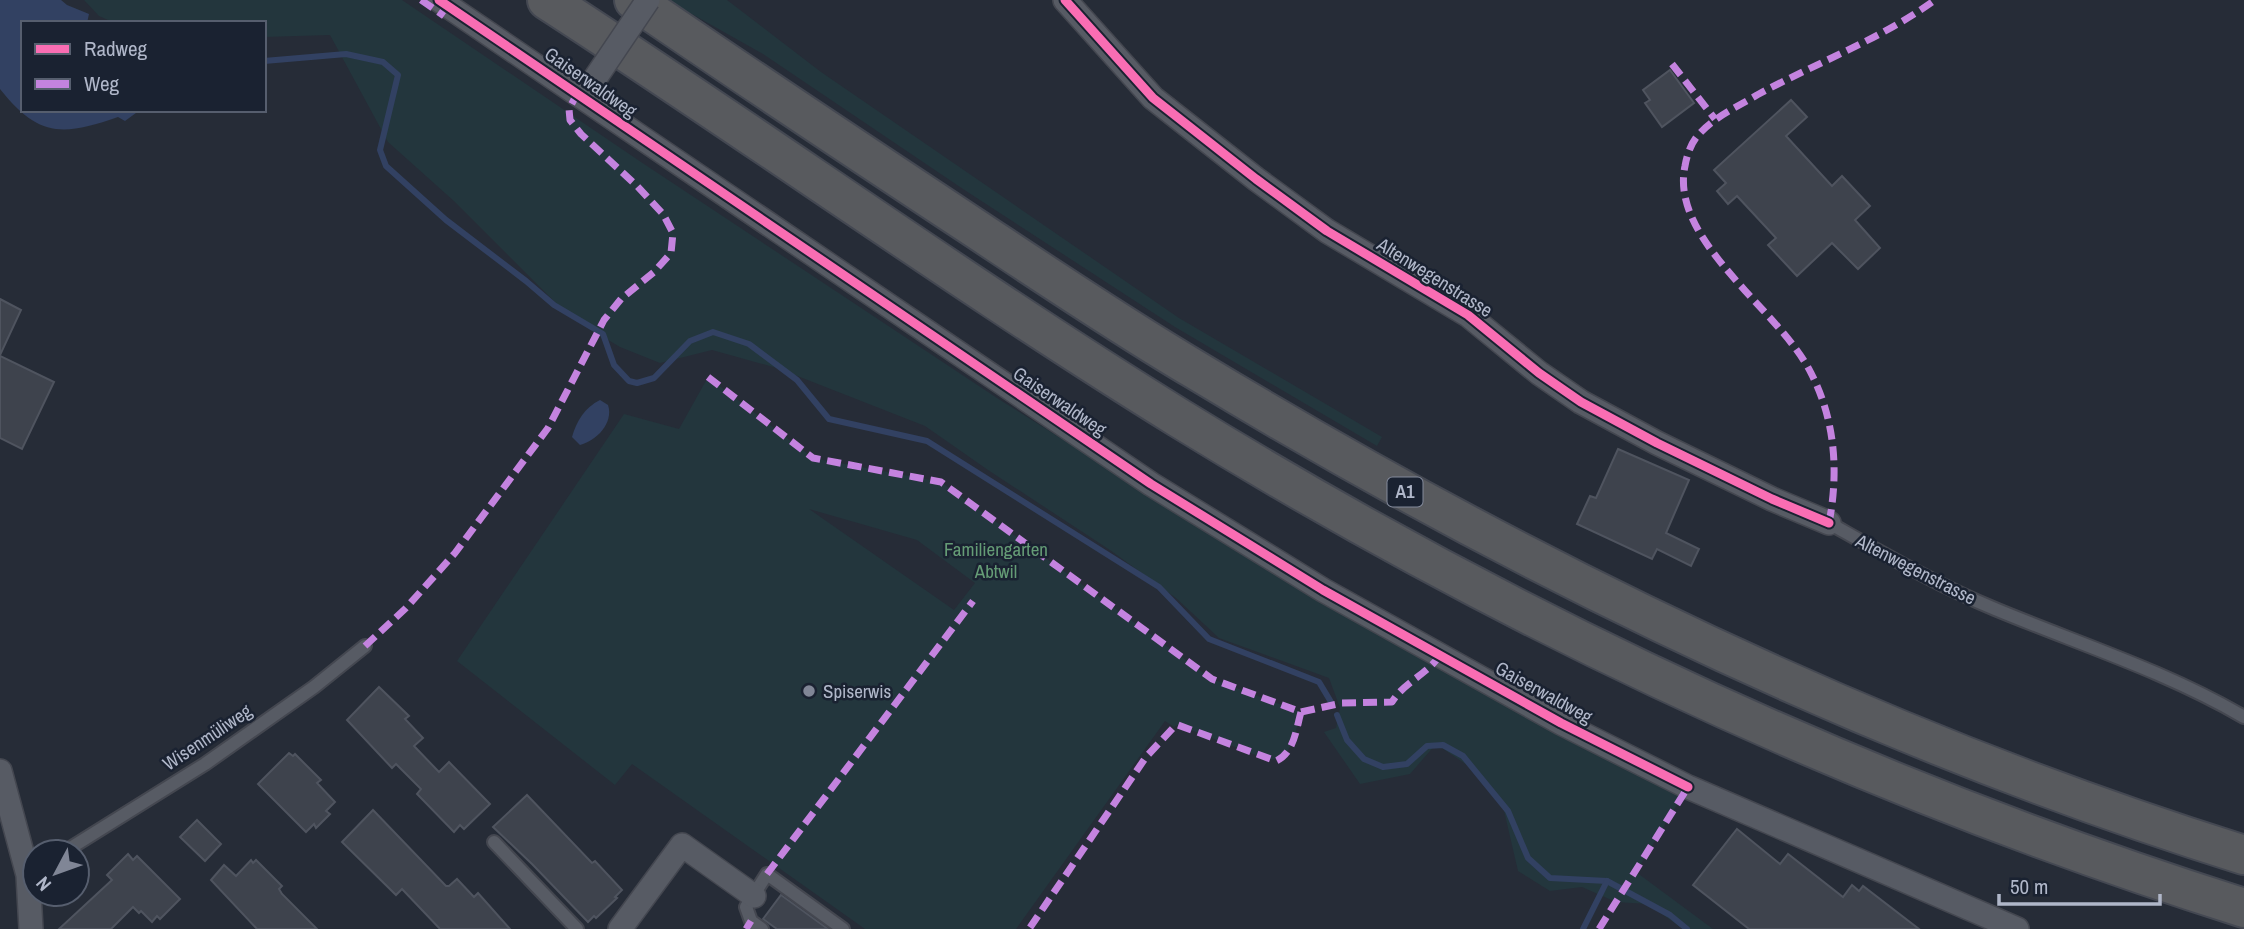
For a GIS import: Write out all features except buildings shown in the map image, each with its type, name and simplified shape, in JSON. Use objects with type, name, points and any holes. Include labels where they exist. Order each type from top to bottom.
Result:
[{"type":"highway","name":"A1","points":[[547,0],[1026,320],[1179,418],[1363,526],[1480,589],[1686,691],[1853,764],[2053,842],[2173,886],[2244,908]]},
{"type":"highway","name":"A1","points":[[634,0],[842,142],[1083,300],[1283,422],[1447,514],[1689,636],[1899,728],[2113,810],[2244,855]]},
{"type":"street","name":"Gaiserwaldweg","points":[[439,0],[586,92],[1151,484],[1322,590],[1561,723],[1688,787],[2017,929]]},
{"type":"street","points":[[586,92],[648,0]]},
{"type":"street","name":"Altenwegenstrasse","points":[[1065,0],[1153,97],[1246,172],[1328,231],[1468,314],[1539,373],[1581,402],[1657,443],[1772,499],[1829,523]]},
{"type":"street","points":[[0,771],[21,840]]},
{"type":"street","points":[[620,929],[682,845],[754,896]]},
{"type":"street","points":[[31,908],[31,929]]},
{"type":"lane","name":"Altenwegenstrasse","points":[[1829,523],[1873,550],[1973,600],[2149,669],[2244,717]]},
{"type":"lane","name":"Wisenmüliweg","points":[[86,838],[205,764],[314,687],[365,646]]},
{"type":"lane","points":[[494,842],[577,929]]},
{"type":"lane","points":[[762,929],[751,921],[747,907],[767,874],[843,929]]},
{"type":"green space","points":[[84,0],[402,0],[997,398],[1295,586],[1553,731],[1661,787],[1683,795],[1636,872],[1713,929],[1683,929],[1648,904],[1616,902],[1582,887],[1550,891],[1518,871],[1502,802],[1467,765],[1436,744],[1410,774],[1360,784],[1324,732],[1336,728],[1340,708],[1329,678],[1219,638],[1176,598],[1110,550],[925,426],[777,368],[712,350],[660,363],[620,347],[570,317],[455,202],[388,142],[330,35],[266,37],[266,21],[110,21],[99,16]]},
{"type":"green space","points":[[667,0],[727,0],[821,72],[1179,318],[1382,437],[1377,446],[1175,327],[763,54]]},
{"type":"green space","name":"Spiserwis","points":[[708,377],[813,458],[941,482],[1212,679],[1301,712],[1291,745],[1282,757],[1266,759],[1178,725],[1174,727],[1165,721],[1016,929],[865,929],[632,764],[615,785],[457,661],[624,414],[679,429]],"holes":[[[809,509],[917,540],[975,583],[954,610]]]},
{"type":"water","points":[[0,0],[61,0],[89,14],[87,21],[21,21],[21,111],[0,89]]},
{"type":"water","points":[[22,112],[137,112],[125,121],[118,117],[82,128],[67,129],[53,128]]},
{"type":"water","points":[[600,400],[608,405],[606,425],[592,440],[580,445],[572,437],[576,426],[586,411]]},
{"type":"waterway","points":[[266,61],[346,54],[383,62],[398,75],[380,150],[386,166],[446,220],[554,305],[603,334],[614,365],[629,381],[637,383],[654,378],[690,341],[713,332],[749,344],[797,380],[829,419],[927,441],[1159,587],[1209,639],[1319,682],[1331,702]]},
{"type":"waterway","points":[[1337,715],[1347,740],[1364,759],[1383,767],[1407,764],[1427,746],[1443,745],[1463,756],[1508,811],[1528,858],[1550,878],[1607,881],[1670,915],[1687,929]]},
{"type":"waterway","points":[[1583,929],[1607,881]]},
{"type":"marked path","points":[[421,0],[444,16]]},
{"type":"marked path","points":[[1829,523],[1834,484],[1833,446],[1819,391],[1796,349],[1710,248],[1694,221],[1685,194],[1685,166],[1697,137],[1720,117],[1779,83],[1893,27],[1935,0]]},
{"type":"marked path","points":[[1672,64],[1715,119]]},
{"type":"marked path","points":[[365,646],[406,608],[455,553],[548,428],[604,320],[621,299],[654,272],[671,253],[673,233],[663,214],[570,120],[569,109],[577,94]]},
{"type":"marked path","points":[[708,377],[813,458],[941,482],[1212,679],[1301,712],[1291,747],[1276,761],[1178,725],[1174,727],[1146,757],[1029,929]]},
{"type":"marked path","points":[[767,874],[973,601]]},
{"type":"marked path","points":[[1301,712],[1342,703],[1392,702],[1440,655]]},
{"type":"marked path","points":[[1599,929],[1688,787]]},
{"type":"marked path","points":[[746,929],[751,921]]},
{"type":"cycle path","points":[[439,0],[1151,484],[1323,590],[1561,723],[1688,787]]},
{"type":"cycle path","points":[[1065,0],[1153,98],[1327,231],[1468,315],[1539,373],[1581,402],[1657,443],[1772,499],[1829,523]]},
{"type":"place","name":"Spiserwis","points":[[809,691]]},
{"type":"park label","name":"Familiengarten Abtwil","points":[[996,560]]}]
